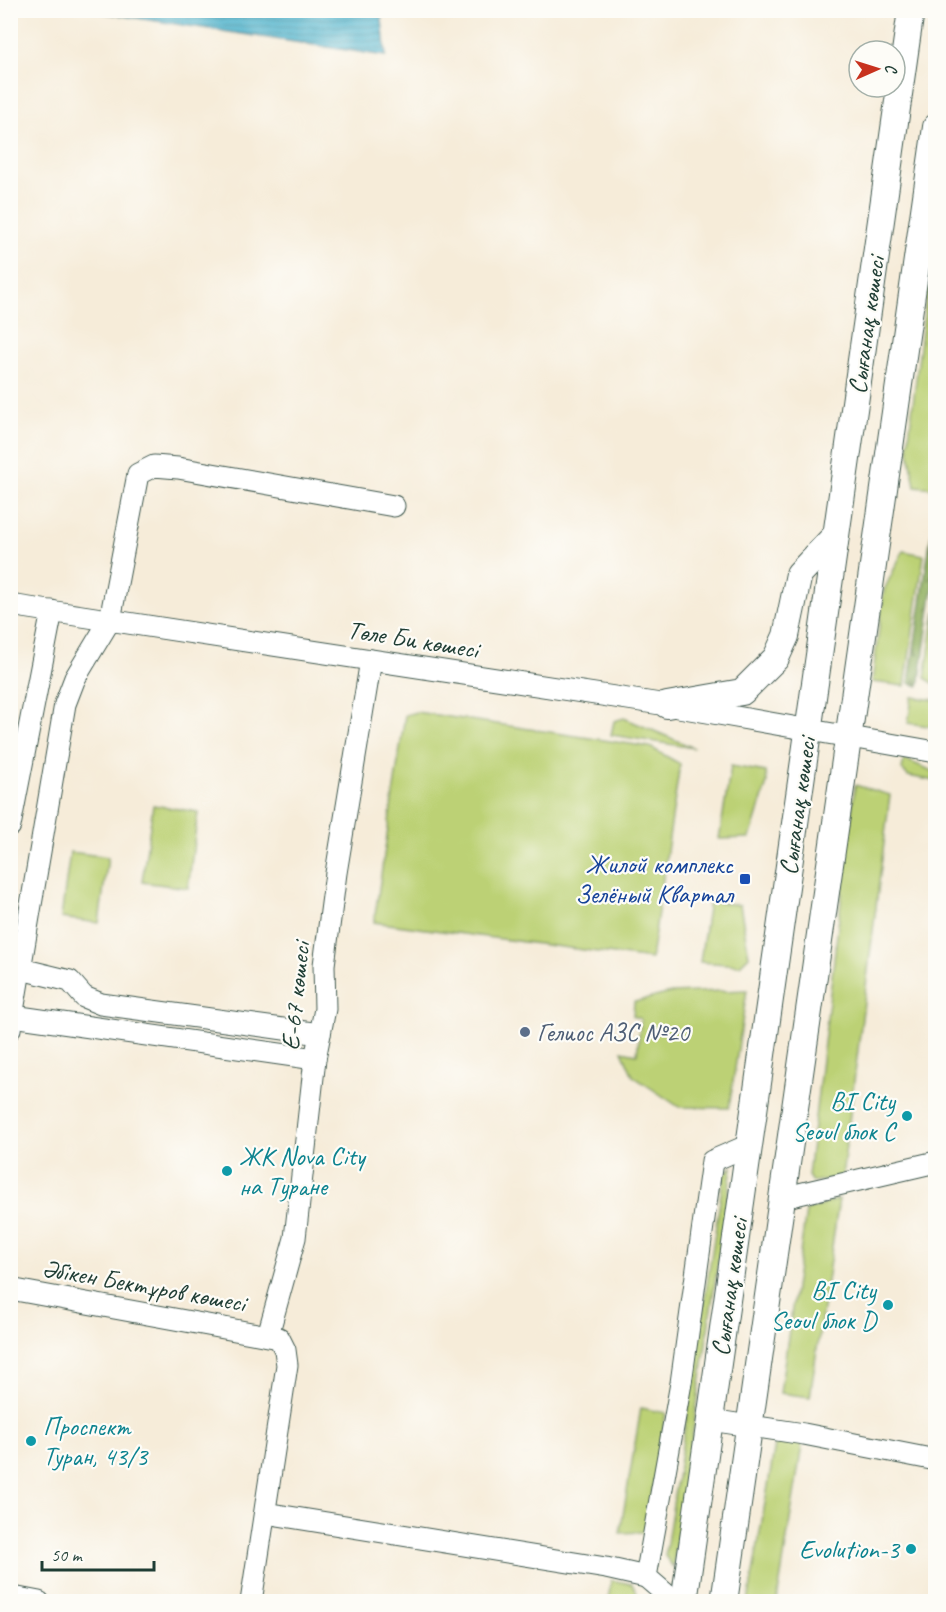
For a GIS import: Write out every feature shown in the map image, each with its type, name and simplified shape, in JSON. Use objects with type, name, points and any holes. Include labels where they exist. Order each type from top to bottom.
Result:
[{"type":"main road","name":"Сығанақ көшесі","points":[[684,1602],[911,10]]},
{"type":"main road","name":"Сығанақ көшесі","points":[[724,1602],[936,127]]},
{"type":"main road","points":[[667,705],[742,692],[776,658],[786,636],[800,574],[835,536]]},
{"type":"street","points":[[315,1059],[12,1022],[65,704],[75,678],[110,620],[138,474],[154,466],[178,468],[393,506]]},
{"type":"street","name":"Төле Би көшесі","points":[[10,605],[667,705],[848,737]]},
{"type":"street","points":[[10,826],[52,611]]},
{"type":"street","name":"Е-67 көшесі","points":[[267,1335],[295,1238],[315,1059],[325,1009],[324,965],[336,873],[371,660]]},
{"type":"street","points":[[848,737],[936,752]]},
{"type":"street","points":[[21,969],[70,981],[84,997],[101,1004],[320,1034]]},
{"type":"street","points":[[646,1577],[681,1383],[712,1161],[749,1146]]},
{"type":"street","points":[[782,1198],[936,1162]]},
{"type":"street","name":"Әбікен Бектұров көшесі","points":[[10,1289],[267,1335]]},
{"type":"street","points":[[251,1602],[287,1365],[285,1350],[279,1338],[267,1335]]},
{"type":"street","points":[[710,1420],[804,1434],[936,1460]]},
{"type":"street","points":[[265,1514],[606,1568],[646,1577],[675,1602]]},
{"type":"street","points":[[13,1597],[39,1602]]},
{"type":"green space","points":[[935,279],[936,481],[934,488],[915,486],[908,445],[927,290]]},
{"type":"green space","points":[[935,508],[935,573],[919,686],[909,683]]},
{"type":"green space","points":[[903,551],[924,555],[905,686],[872,682],[884,590]]},
{"type":"green space","points":[[935,611],[936,684],[925,678]]},
{"type":"green space","points":[[912,697],[935,700],[935,727],[908,723]]},
{"type":"green space","points":[[416,712],[650,747],[680,764],[651,959],[374,922],[405,715]]},
{"type":"green space","points":[[624,718],[694,748],[611,735],[614,721]]},
{"type":"green space","points":[[904,759],[935,772],[935,781],[908,776],[902,769]]},
{"type":"green space","points":[[731,766],[766,772],[767,783],[750,838],[719,839]]},
{"type":"green space","points":[[855,785],[890,795],[842,1177],[812,1182],[808,1176]]},
{"type":"green space","points":[[153,805],[198,812],[188,888],[142,882]]},
{"type":"green space","points":[[70,852],[108,857],[99,923],[61,918]]},
{"type":"green space","points":[[709,901],[740,905],[749,956],[740,965],[700,962]]},
{"type":"green space","points":[[747,990],[729,1108],[679,1107],[633,1076],[622,1051],[637,1054],[641,1019],[633,1016],[634,1002],[671,993]]},
{"type":"green space","points":[[732,1167],[673,1567],[665,1556],[724,1174]]},
{"type":"green space","points":[[839,1199],[810,1397],[780,1393],[806,1211]]},
{"type":"green space","points":[[641,1408],[666,1413],[645,1532],[620,1533]]},
{"type":"green space","points":[[803,1439],[777,1601],[748,1602],[775,1445],[785,1440]]},
{"type":"green space","points":[[611,1580],[632,1584],[641,1601],[608,1602]]},
{"type":"water","points":[[91,11],[381,11],[386,56]]},
{"type":"place","name":"Жилой комплекс Зелёный Квартал","points":[[745,879]]},
{"type":"place","name":"Гелиос АЗС №20","points":[[525,1032]]},
{"type":"place","name":"BI City Seoul блок C","points":[[907,1116]]},
{"type":"place","name":"ЖК Nova City на Туране","points":[[227,1171]]},
{"type":"place","name":"BI City Seoul блок D","points":[[888,1305]]},
{"type":"place","name":"Проспект Туран, 43/3","points":[[31,1441]]},
{"type":"place","name":"Evolution-3","points":[[911,1549]]}]
